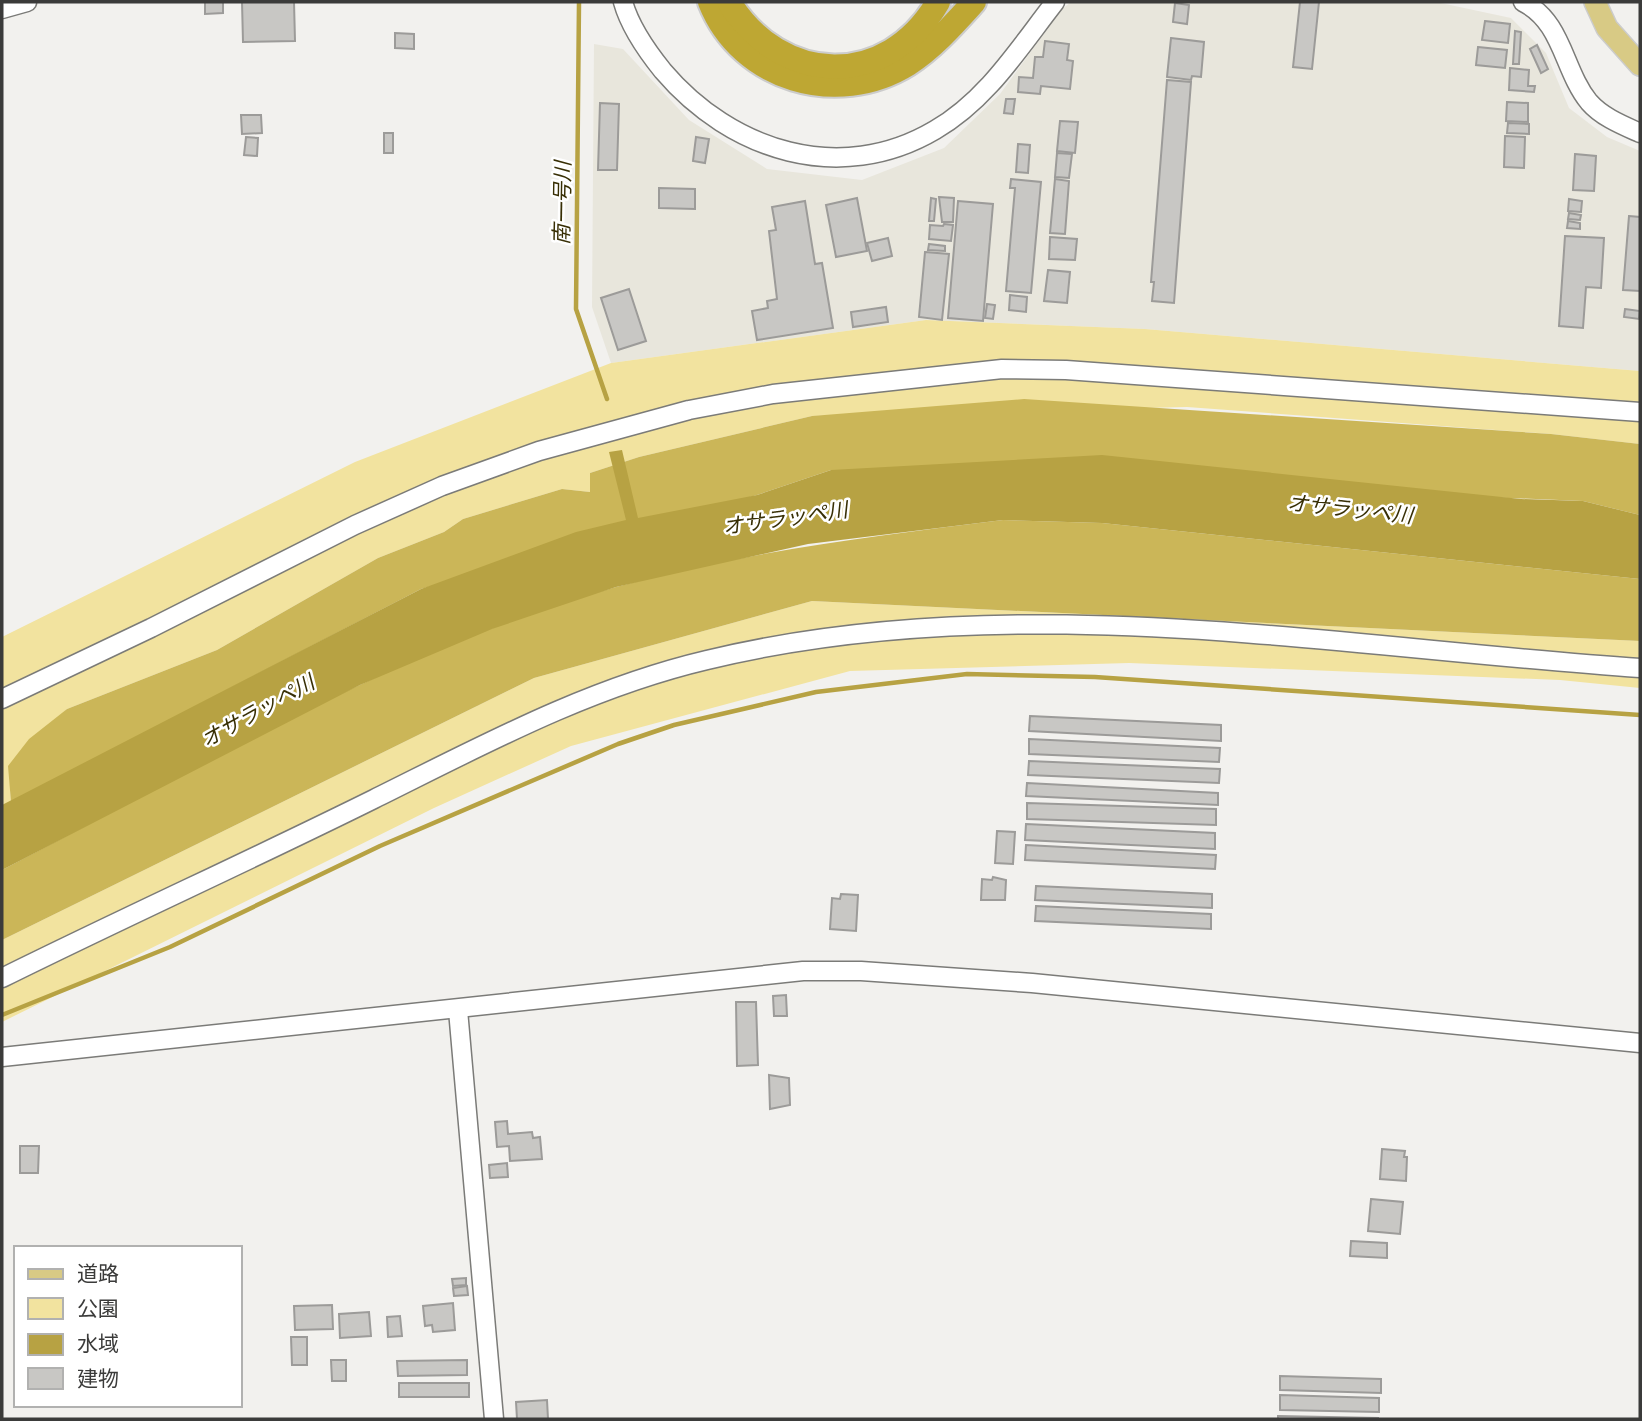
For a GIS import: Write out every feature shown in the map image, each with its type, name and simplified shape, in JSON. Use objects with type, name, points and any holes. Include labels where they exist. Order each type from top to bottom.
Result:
[{"type":"highway","points":[[710,2],[729,36],[757,62],[787,77],[839,86],[869,82],[909,63],[940,38],[974,2]]},
{"type":"highway","points":[[729,2],[747,28],[769,48],[798,61],[833,67],[866,63],[893,51],[914,34],[938,2]]},
{"type":"main road","points":[[1595,2],[1606,28],[1640,65]]},
{"type":"street","points":[[2,9],[27,2]]},
{"type":"street","points":[[623,2],[632,26],[650,53],[701,111],[761,144],[823,157],[886,150],[922,137],[951,120],[986,90],[1055,2]]},
{"type":"street","points":[[1523,2],[1551,26],[1588,100],[1615,122],[1640,133]]},
{"type":"street","points":[[2,699],[442,485],[538,451],[689,410],[773,394],[1002,369],[1066,370],[1640,412]]},
{"type":"street","points":[[2,978],[377,797],[487,740],[558,709],[648,677],[761,648],[926,627],[1055,623],[1182,630],[1640,668]]},
{"type":"street","points":[[2,1057],[803,971],[861,971],[1032,983],[1640,1043]]},
{"type":"street","points":[[458,1010],[494,1419]]},
{"type":"shaded area","points":[[1071,2],[1436,2],[1511,18],[1546,53],[1569,108],[1607,137],[1640,151],[1640,371],[1145,329],[926,320],[611,363],[592,307],[594,44],[623,49],[689,120],[767,169],[862,180],[944,148],[1000,94],[1061,10]]},
{"type":"shaded area","points":[[1024,399],[1551,434],[1640,444],[1640,515],[1583,501],[831,470],[757,495],[421,589],[11,802],[8,766],[29,739],[67,709],[217,650],[378,558],[444,532],[463,519],[562,489],[590,492],[590,473],[639,457],[812,416]]},
{"type":"shaded area","points":[[1003,520],[1102,523],[1640,579],[1640,641],[812,601],[534,678],[2,940],[2,870],[302,713],[457,642],[535,612],[616,587],[712,564],[808,546]]},
{"type":"green space","points":[[926,320],[1145,329],[1640,371],[1640,444],[1551,434],[1187,407],[812,416],[639,457],[590,473],[590,492],[562,489],[463,519],[444,532],[378,558],[217,650],[67,709],[9,766],[11,802],[2,805],[2,637],[355,462],[611,363]]},
{"type":"green space","points":[[812,601],[1640,641],[1640,688],[1560,680],[1129,663],[850,671],[571,746],[434,808],[2,1022],[2,940],[534,678]]},
{"type":"water","name":"オサラッペ川","points":[[622,450],[638,518],[757,495],[831,470],[1102,455],[1521,499],[1583,501],[1640,515],[1640,579],[1102,523],[1003,520],[808,544],[616,587],[492,629],[360,685],[2,870],[2,805],[421,589],[576,532],[626,520],[609,452]]},
{"type":"building","points":[[205,2],[223,2],[223,13],[205,14]]},
{"type":"building","points":[[242,2],[294,2],[295,41],[243,42]]},
{"type":"building","points":[[1300,2],[1319,2],[1312,69],[1293,67]]},
{"type":"building","points":[[1175,3],[1189,5],[1187,24],[1173,22]]},
{"type":"building","points":[[1485,21],[1510,24],[1508,43],[1482,40]]},
{"type":"building","points":[[1515,31],[1521,32],[1519,64],[1513,64]]},
{"type":"building","points":[[395,33],[414,34],[414,49],[395,48]]},
{"type":"building","points":[[1171,38],[1204,42],[1201,77],[1192,76],[1191,80],[1167,77]]},
{"type":"building","points":[[1045,41],[1069,44],[1067,60],[1073,61],[1070,89],[1041,86],[1040,94],[1018,92],[1019,77],[1033,78],[1035,57],[1043,57]]},
{"type":"building","points":[[1537,45],[1548,69],[1541,73],[1530,49]]},
{"type":"building","points":[[1478,47],[1507,50],[1505,68],[1476,65]]},
{"type":"building","points":[[1510,68],[1529,70],[1528,86],[1535,86],[1534,92],[1509,90]]},
{"type":"building","points":[[1167,80],[1191,82],[1174,303],[1152,301],[1154,282],[1151,282]]},
{"type":"building","points":[[1006,99],[1015,99],[1013,114],[1004,113]]},
{"type":"building","points":[[1507,102],[1528,103],[1528,122],[1506,121]]},
{"type":"building","points":[[600,103],[619,104],[617,170],[598,170]]},
{"type":"building","points":[[241,115],[261,115],[262,133],[242,134]]},
{"type":"building","points":[[1060,121],[1078,122],[1075,153],[1057,151]]},
{"type":"building","points":[[1508,123],[1529,124],[1529,134],[1507,133]]},
{"type":"building","points":[[384,133],[393,133],[393,153],[384,153]]},
{"type":"building","points":[[1505,136],[1525,137],[1524,168],[1504,167]]},
{"type":"building","points":[[246,137],[258,138],[257,156],[244,155]]},
{"type":"building","points":[[696,137],[709,139],[705,163],[693,161]]},
{"type":"building","points":[[1018,144],[1030,145],[1028,173],[1016,172]]},
{"type":"building","points":[[1057,153],[1072,154],[1069,178],[1055,177]]},
{"type":"building","points":[[1575,154],[1596,156],[1594,191],[1573,190]]},
{"type":"building","points":[[1011,179],[1041,182],[1031,293],[1006,291],[1015,188],[1010,188]]},
{"type":"building","points":[[1055,179],[1069,181],[1065,234],[1050,233]]},
{"type":"building","points":[[659,188],[695,189],[695,209],[659,208]]},
{"type":"building","points":[[939,197],[954,198],[953,222],[942,222]]},
{"type":"building","points":[[857,198],[867,251],[836,257],[826,205]]},
{"type":"building","points":[[931,198],[936,199],[934,221],[929,221]]},
{"type":"building","points":[[1569,199],[1582,201],[1581,212],[1568,211]]},
{"type":"building","points":[[805,201],[815,264],[822,263],[833,328],[757,340],[752,311],[768,308],[767,301],[777,299],[769,231],[776,230],[772,207]]},
{"type":"building","points":[[958,201],[993,204],[983,321],[948,318]]},
{"type":"building","points":[[1569,213],[1581,215],[1580,220],[1568,219]]},
{"type":"building","points":[[1629,216],[1640,217],[1640,291],[1623,290]]},
{"type":"building","points":[[1568,221],[1580,223],[1580,229],[1567,228]]},
{"type":"building","points":[[930,225],[953,225],[951,241],[929,239]]},
{"type":"building","points":[[1565,236],[1604,238],[1601,288],[1586,287],[1583,328],[1559,326]]},
{"type":"building","points":[[1050,237],[1077,239],[1075,260],[1049,259]]},
{"type":"building","points":[[888,238],[892,256],[872,261],[867,243]]},
{"type":"building","points":[[929,244],[945,246],[945,251],[928,250]]},
{"type":"building","points":[[925,252],[949,254],[942,320],[919,317]]},
{"type":"building","points":[[1048,270],[1070,272],[1067,303],[1044,301]]},
{"type":"building","points":[[629,289],[646,341],[618,350],[601,298]]},
{"type":"building","points":[[1010,295],[1027,297],[1026,312],[1009,310]]},
{"type":"building","points":[[987,304],[995,305],[993,319],[985,318]]},
{"type":"building","points":[[886,307],[888,322],[853,327],[851,312]]},
{"type":"building","points":[[1625,309],[1640,311],[1639,319],[1624,317]]},
{"type":"building","points":[[1030,716],[1221,725],[1221,741],[1029,731]]},
{"type":"building","points":[[1029,739],[1220,748],[1219,762],[1029,754]]},
{"type":"building","points":[[1029,761],[1220,769],[1219,783],[1028,775]]},
{"type":"building","points":[[1027,783],[1218,793],[1218,805],[1026,796]]},
{"type":"building","points":[[1027,803],[1216,809],[1216,825],[1027,819]]},
{"type":"building","points":[[1026,824],[1215,833],[1215,849],[1025,840]]},
{"type":"building","points":[[997,831],[1015,832],[1013,864],[995,863]]},
{"type":"building","points":[[1026,845],[1216,855],[1215,869],[1025,860]]},
{"type":"building","points":[[993,877],[1006,880],[1005,900],[981,900],[982,879],[992,880]]},
{"type":"building","points":[[1036,886],[1212,894],[1212,908],[1035,900]]},
{"type":"building","points":[[841,894],[858,895],[856,931],[830,929],[832,898],[840,899]]},
{"type":"building","points":[[1036,906],[1211,914],[1211,929],[1035,921]]},
{"type":"building","points":[[786,995],[787,1016],[774,1016],[773,996]]},
{"type":"building","points":[[736,1002],[756,1002],[758,1065],[737,1066]]},
{"type":"building","points":[[769,1075],[789,1078],[790,1105],[770,1109]]},
{"type":"building","points":[[507,1121],[508,1134],[532,1132],[533,1138],[540,1137],[542,1159],[510,1161],[509,1146],[497,1147],[495,1122]]},
{"type":"building","points":[[20,1146],[39,1146],[38,1173],[20,1173]]},
{"type":"building","points":[[1382,1149],[1405,1151],[1406,1181],[1380,1179]]},
{"type":"building","points":[[507,1163],[508,1177],[490,1178],[489,1165]]},
{"type":"building","points":[[1371,1199],[1403,1202],[1400,1234],[1368,1231]]},
{"type":"building","points":[[1351,1241],[1387,1243],[1387,1258],[1350,1256]]},
{"type":"building","points":[[466,1278],[466,1285],[453,1286],[452,1279]]},
{"type":"building","points":[[467,1286],[468,1295],[454,1296],[453,1288]]},
{"type":"building","points":[[453,1303],[455,1330],[433,1332],[432,1325],[425,1326],[423,1306]]},
{"type":"building","points":[[332,1305],[333,1329],[295,1330],[294,1306]]},
{"type":"building","points":[[369,1312],[371,1336],[340,1338],[339,1314]]},
{"type":"building","points":[[400,1316],[402,1336],[388,1337],[387,1317]]},
{"type":"building","points":[[291,1337],[307,1337],[307,1365],[292,1365]]},
{"type":"building","points":[[331,1360],[346,1360],[346,1381],[332,1381]]},
{"type":"building","points":[[467,1360],[467,1375],[398,1376],[397,1361]]},
{"type":"building","points":[[1280,1376],[1381,1379],[1381,1393],[1280,1390]]},
{"type":"building","points":[[399,1383],[469,1383],[469,1397],[399,1397]]},
{"type":"building","points":[[1280,1395],[1379,1398],[1379,1412],[1280,1410]]},
{"type":"building","points":[[547,1400],[548,1419],[517,1419],[516,1402]]},
{"type":"building","points":[[1278,1416],[1378,1418],[1378,1419],[1278,1419]]},
{"type":"waterway","name":"南一号川","points":[[579,2],[576,309],[607,399]]},
{"type":"waterway","points":[[2,1015],[170,947],[380,846],[618,744],[674,725],[816,692],[967,674],[1095,677],[1640,715]]}]
